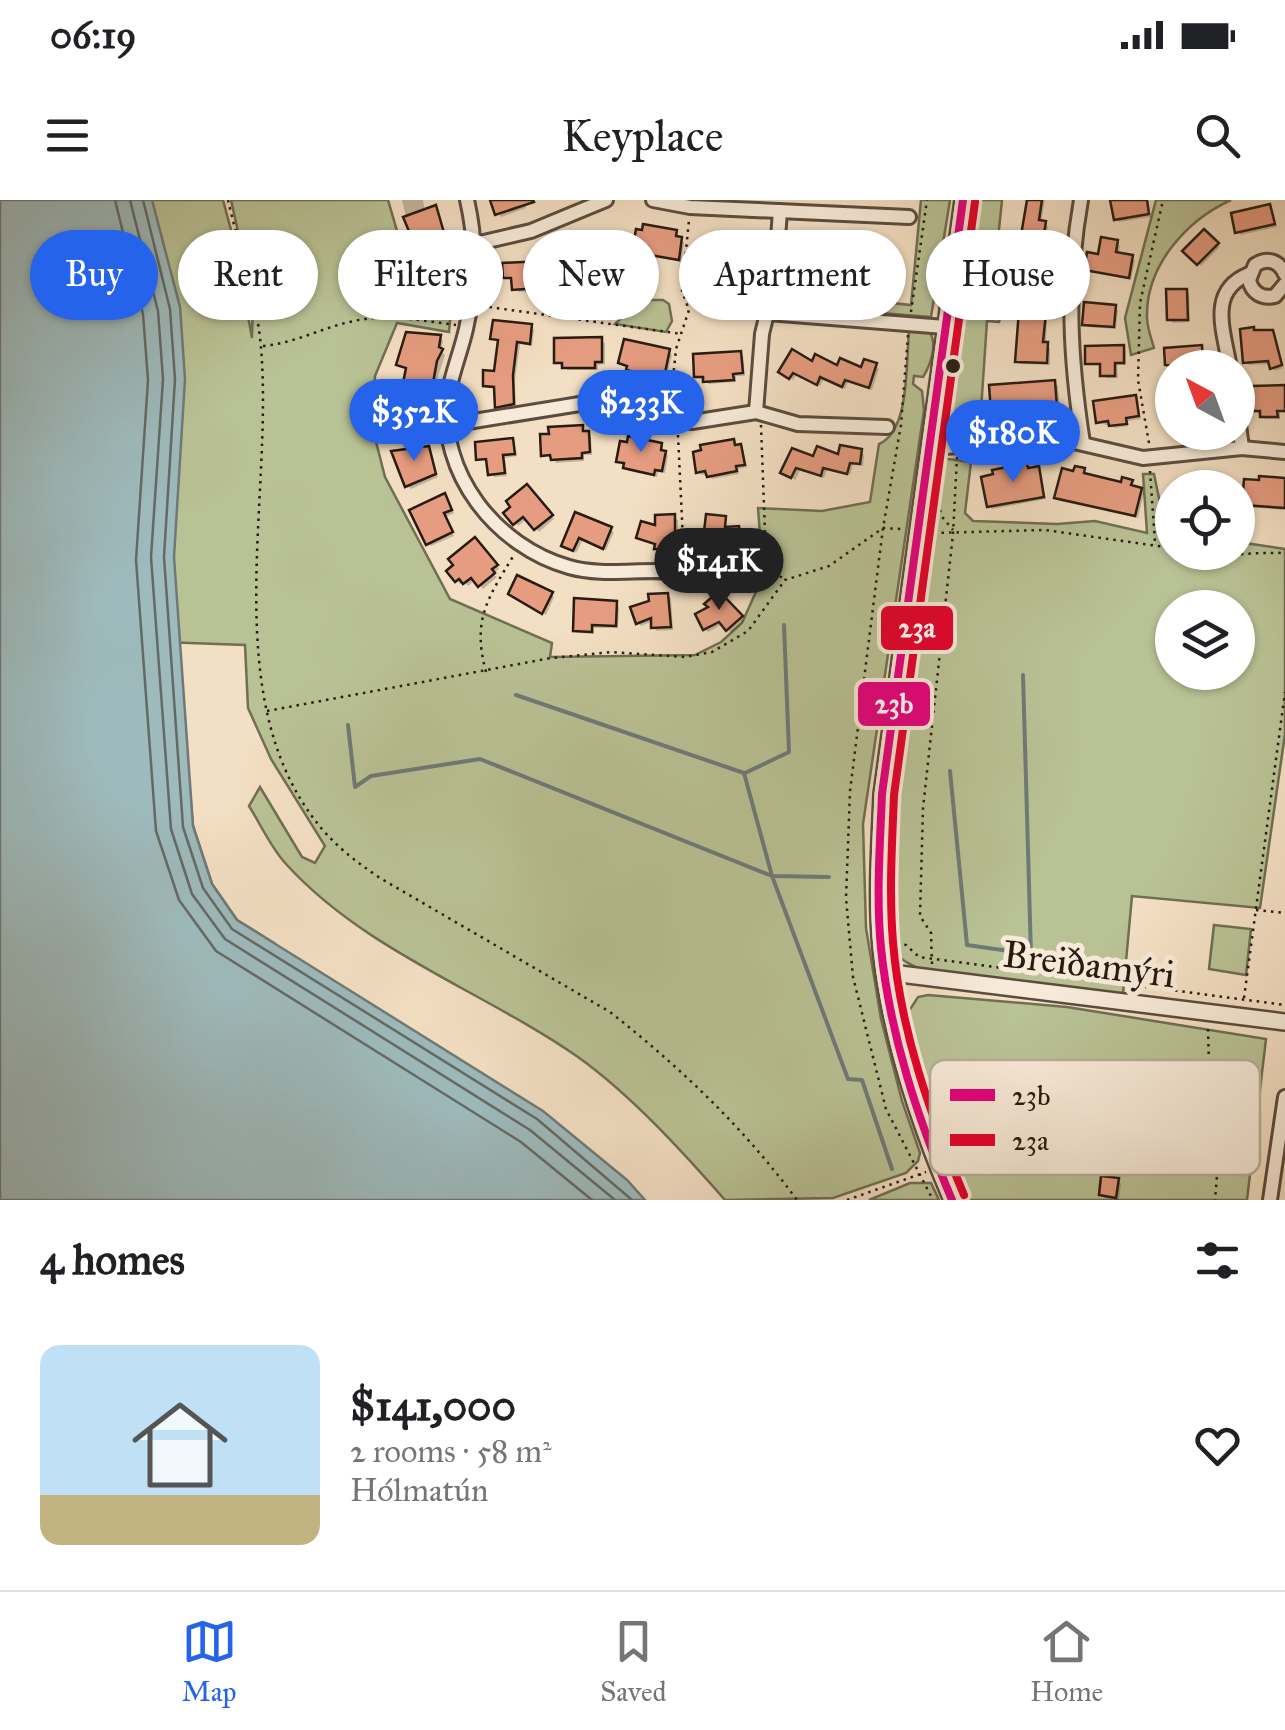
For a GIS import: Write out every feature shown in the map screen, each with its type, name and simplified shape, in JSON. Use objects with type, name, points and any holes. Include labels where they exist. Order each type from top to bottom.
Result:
[{"type":"street","points":[[467,200],[472,230]]},
{"type":"street","points":[[503,238],[531,231],[606,200]]},
{"type":"street","points":[[653,200],[690,207],[908,216]]},
{"type":"street","points":[[930,1145],[920,1119],[880,943],[882,794],[917,532],[944,447],[945,328],[962,200]]},
{"type":"street","points":[[1081,200],[1070,289],[1070,346],[1083,443]]},
{"type":"street","points":[[779,230],[780,210]]},
{"type":"street","points":[[1227,350],[1223,299],[1233,281],[1250,274],[1255,265],[1266,260],[1277,263],[1285,274]]},
{"type":"street","points":[[1250,274],[1253,291],[1263,297],[1274,296],[1285,284]]},
{"type":"street","points":[[468,320],[448,394],[452,452],[461,476],[493,522],[520,546],[549,561],[594,572],[649,568],[688,573]]},
{"type":"street","points":[[758,413],[766,320]]},
{"type":"street","points":[[858,320],[945,328]]},
{"type":"street","points":[[449,425],[592,402],[692,422],[758,413],[798,424],[887,426]]},
{"type":"street","points":[[944,447],[1061,440],[1151,459],[1225,450]]},
{"type":"street","points":[[1255,449],[1285,452]]},
{"type":"street","name":"Breiðamýri","points":[[884,972],[1285,1022]]},
{"type":"street","points":[[1270,1200],[1285,1097]]},
{"type":"street","points":[[942,1175],[952,1200]]},
{"type":"path","points":[[228,200],[261,346],[258,584],[266,712],[298,792],[320,826],[345,853],[380,878],[610,1012],[716,1106],[797,1200]]},
{"type":"path","points":[[927,200],[909,324],[901,425],[850,790],[846,898],[853,978],[886,1109],[934,1200]]},
{"type":"path","points":[[930,976],[930,934],[920,916],[923,808],[953,533],[944,447],[980,200]]},
{"type":"path","points":[[1155,527],[1151,459],[1138,380],[1140,303],[1163,200]]},
{"type":"path","points":[[690,207],[682,290],[689,310],[672,373],[688,573],[769,569]]},
{"type":"path","points":[[503,309],[682,334]]},
{"type":"path","points":[[261,346],[291,342],[348,322],[378,317],[467,326]]},
{"type":"path","points":[[758,413],[766,560],[769,569],[785,580]]},
{"type":"path","points":[[937,496],[943,518],[953,533]]},
{"type":"path","points":[[266,712],[551,658],[611,652],[684,657],[712,652],[748,630],[785,580],[829,566],[884,528],[953,533],[1046,530],[1155,544]]},
{"type":"path","points":[[486,672],[480,650],[484,606],[520,546]]},
{"type":"path","points":[[1255,553],[1285,553]]},
{"type":"path","points":[[1244,999],[1285,692]]},
{"type":"path","points":[[1255,910],[1285,913]]},
{"type":"path","points":[[880,943],[906,945],[919,957],[1285,1005]]},
{"type":"path","points":[[1208,1013],[1209,1060]]},
{"type":"path","points":[[847,1200],[930,1170]]},
{"type":"path","points":[[1215,1200],[1217,1175]]},
{"type":"green space","points":[[0,200],[223,200],[231,230],[178,230],[178,320],[249,320],[252,338],[252,320],[318,320],[318,230],[238,230],[231,200],[388,200],[397,230],[338,230],[338,320],[450,320],[449,332],[397,323],[375,376],[372,426],[385,477],[450,599],[552,643],[550,657],[695,655],[721,642],[742,623],[763,576],[758,508],[822,511],[870,502],[879,444],[889,437],[901,411],[909,331],[929,331],[933,342],[931,360],[923,377],[914,376],[913,384],[922,391],[924,410],[863,824],[866,928],[881,1019],[920,1153],[918,1161],[906,1173],[833,1198],[725,1200],[655,1124],[578,1057],[388,946],[317,895],[286,864],[249,806],[260,787],[302,857],[315,863],[325,846],[271,759],[248,708],[245,645],[162,642],[185,733],[193,826],[212,884],[237,920],[274,943],[214,988],[0,557]]},
{"type":"green space","points":[[921,200],[950,200],[945,230],[926,230],[926,317],[906,315],[906,304],[911,305]]},
{"type":"green space","points":[[970,200],[1002,200],[999,230],[966,230]]},
{"type":"green space","points":[[1156,200],[1231,200],[1199,219],[1172,246],[1149,298],[1147,321],[1154,348],[1131,355],[1125,318]]},
{"type":"green space","points":[[659,300],[669,304],[672,321],[666,332],[615,324],[619,320],[659,320]]},
{"type":"green space","points":[[954,320],[1000,320],[987,321],[979,440],[938,440]]},
{"type":"green space","points":[[933,457],[971,462],[965,513],[973,521],[1095,521],[1147,533],[1143,474],[1154,474],[1155,570],[1255,570],[1255,545],[1285,549],[1285,734],[1260,908],[1132,896],[1123,994],[920,969],[907,963],[892,946],[887,897],[901,700]]},
{"type":"green space","points":[[1214,925],[1251,929],[1246,975],[1209,969]]},
{"type":"green space","points":[[918,997],[1067,1007],[1266,1039],[1260,1090],[1260,1060],[930,1060],[930,1120],[909,1011]]},
{"type":"green space","points":[[951,1175],[1250,1175],[1247,1200],[961,1200]]},
{"type":"green space","points":[[910,1183],[931,1183],[939,1200],[869,1200]]},
{"type":"water","points":[[0,200],[152,200],[181,320],[185,379],[174,557],[193,826],[212,884],[237,920],[543,1111],[627,1180],[645,1200],[0,1200]]},
{"type":"building","points":[[490,200],[533,200],[534,202],[495,215]]},
{"type":"building","points":[[1027,200],[1042,200],[1039,220],[1046,221],[1045,230],[1022,230]]},
{"type":"building","points":[[1110,200],[1147,200],[1149,214],[1114,220]]},
{"type":"building","points":[[1270,204],[1275,224],[1235,233],[1231,213]]},
{"type":"building","points":[[436,205],[443,230],[408,230],[403,217]]},
{"type":"building","points":[[643,224],[677,230],[679,260],[659,257],[659,230],[642,230]]},
{"type":"building","points":[[1204,229],[1219,243],[1197,265],[1182,251]]},
{"type":"building","points":[[1101,237],[1118,240],[1116,252],[1133,255],[1129,278],[1090,271],[1090,253],[1098,254]]},
{"type":"building","points":[[523,262],[523,289],[512,290],[511,278],[503,278],[503,263]]},
{"type":"building","points":[[1166,289],[1187,289],[1188,320],[1167,320]]},
{"type":"building","points":[[1090,303],[1116,305],[1114,327],[1082,325],[1082,320],[1090,320]]},
{"type":"building","points":[[493,320],[532,324],[530,344],[517,342],[514,404],[495,408],[494,387],[483,386],[483,370],[494,371],[498,340],[490,339]]},
{"type":"building","points":[[1018,320],[1045,320],[1043,342],[1048,342],[1047,363],[1015,362]]},
{"type":"building","points":[[1240,329],[1273,330],[1282,365],[1270,369],[1268,361],[1255,362],[1255,350],[1242,350]]},
{"type":"building","points":[[406,332],[441,335],[439,347],[443,349],[429,405],[423,404],[419,425],[393,420],[396,401],[389,400],[391,386],[402,388],[406,368],[396,365]]},
{"type":"building","points":[[602,337],[602,362],[595,362],[595,368],[562,368],[562,363],[554,363],[554,338]]},
{"type":"building","points":[[624,339],[670,349],[665,373],[658,372],[657,377],[626,370],[627,366],[618,363]]},
{"type":"building","points":[[1124,345],[1124,363],[1115,363],[1115,376],[1100,376],[1100,364],[1085,364],[1085,346]]},
{"type":"building","points":[[1202,345],[1202,350],[1164,350]]},
{"type":"building","points":[[792,349],[812,361],[815,354],[837,365],[840,358],[861,367],[864,359],[877,363],[869,388],[845,380],[842,387],[820,377],[817,385],[793,373],[789,379],[778,372]]},
{"type":"building","points":[[741,351],[743,373],[733,374],[734,380],[703,382],[703,377],[694,377],[693,354]]},
{"type":"building","points":[[1055,380],[1057,408],[1037,410],[1037,406],[991,413],[989,385]]},
{"type":"building","points":[[1285,385],[1285,411],[1277,411],[1278,417],[1260,417],[1260,411],[1255,411],[1255,386]]},
{"type":"building","points":[[1136,395],[1139,416],[1126,418],[1127,424],[1096,423],[1093,401]]},
{"type":"building","points":[[583,425],[583,431],[589,431],[590,452],[582,453],[582,458],[551,460],[550,455],[541,456],[540,434],[549,434],[548,427]]},
{"type":"building","points":[[628,436],[662,443],[661,450],[666,451],[662,471],[655,470],[654,475],[623,468],[624,463],[616,462],[620,441],[627,442]]},
{"type":"building","points":[[513,438],[515,454],[503,455],[505,473],[488,475],[486,459],[476,460],[475,442]]},
{"type":"building","points":[[734,439],[735,445],[741,444],[745,465],[736,466],[737,471],[707,477],[705,471],[696,473],[693,452],[701,450],[700,445]]},
{"type":"building","points":[[840,445],[862,449],[860,464],[850,463],[847,474],[823,468],[821,476],[796,468],[791,478],[780,473],[792,448],[813,456],[817,446],[838,454]]},
{"type":"building","points":[[429,446],[436,474],[405,487],[391,451]]},
{"type":"building","points":[[1027,463],[1028,468],[1039,466],[1044,497],[987,507],[981,477],[993,474],[992,470]]},
{"type":"building","points":[[1075,466],[1085,468],[1084,473],[1121,482],[1122,477],[1133,480],[1131,485],[1142,488],[1135,516],[1054,498],[1062,468],[1073,471]]},
{"type":"building","points":[[1259,476],[1285,478],[1285,508],[1255,506],[1255,480]]},
{"type":"building","points":[[527,484],[553,515],[534,530],[523,517],[513,525],[503,513],[510,507],[506,501]]},
{"type":"building","points":[[445,493],[452,510],[444,513],[453,532],[426,545],[409,510]]},
{"type":"building","points":[[575,512],[612,527],[603,549],[579,538],[573,551],[561,546]]},
{"type":"building","points":[[675,514],[675,550],[654,549],[655,544],[636,538],[641,521],[655,525],[655,515]]},
{"type":"building","points":[[706,514],[726,516],[725,527],[739,526],[741,544],[723,545],[722,552],[702,549]]},
{"type":"building","points":[[475,537],[498,565],[492,569],[495,573],[478,587],[471,578],[463,584],[459,579],[455,582],[446,571],[453,565],[448,559]]},
{"type":"building","points":[[517,575],[553,592],[542,614],[508,594]]},
{"type":"building","points":[[719,591],[743,616],[726,631],[719,622],[703,630],[695,614],[708,607],[704,604]]},
{"type":"building","points":[[668,593],[671,627],[651,628],[651,618],[636,624],[630,607],[649,601],[648,594]]},
{"type":"building","points":[[574,598],[617,601],[616,626],[592,625],[592,632],[573,631]]},
{"type":"building","points":[[1101,1176],[1119,1178],[1116,1198],[1099,1195]]},
{"type":"waterway","points":[[745,773],[789,752],[784,625]]},
{"type":"waterway","points":[[1023,675],[1031,955]]},
{"type":"waterway","points":[[516,695],[744,773],[772,876],[848,1079],[862,1080],[892,1169]]},
{"type":"waterway","points":[[348,725],[355,787],[371,776],[480,759],[772,876],[829,877]]},
{"type":"waterway","points":[[950,771],[967,945],[1085,962]]},
{"type":"transit line","name":"23b","points":[[930,1144],[898,1045],[885,981],[879,890],[882,794],[963,200]]},
{"type":"transit line","name":"23a","points":[[930,1108],[897,975],[891,887],[894,795],[975,202]]},
{"type":"transit line","name":"23b","points":[[942,1175],[952,1200]]},
{"type":"transit line","name":"23a","points":[[956,1175],[964,1195]]}]
